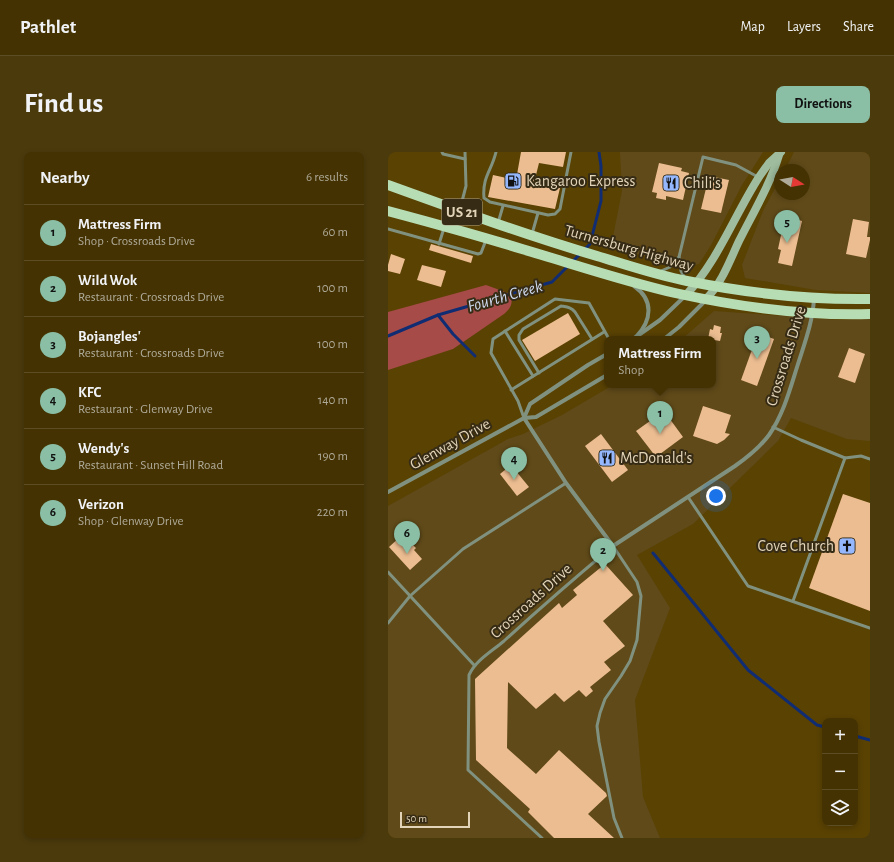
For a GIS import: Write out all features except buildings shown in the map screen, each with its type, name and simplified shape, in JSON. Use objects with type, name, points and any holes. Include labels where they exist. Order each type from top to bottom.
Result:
[{"type":"main road","name":"Turnersburg Highway","points":[[388,185],[534,237],[638,269],[695,283],[762,294],[814,298],[870,299]]},
{"type":"main road","name":"Turnersburg Highway","points":[[388,211],[487,238],[615,277],[686,295],[751,306],[813,312],[870,314]]},
{"type":"street","points":[[638,336],[660,320],[686,295],[708,267],[759,177],[780,153]]},
{"type":"street","points":[[668,336],[706,299],[716,287],[768,182],[780,153]]},
{"type":"street","points":[[615,277],[640,291],[647,302],[649,310],[647,320],[636,336]]},
{"type":"street","name":"Crossroads Drive","points":[[613,546],[752,454],[769,435],[784,410],[809,331],[814,298]]},
{"type":"street","points":[[604,356],[530,404],[524,418],[566,483],[613,546]]},
{"type":"street","name":"Glenway Drive","points":[[388,492],[524,418],[536,417],[604,377]]},
{"type":"lane","points":[[442,152],[443,154],[465,159]]},
{"type":"lane","points":[[460,211],[466,186],[465,152]]},
{"type":"lane","points":[[496,152],[493,163],[485,178],[484,198],[490,202],[503,206],[548,215],[555,214],[560,209],[571,152]]},
{"type":"lane","points":[[695,283],[681,273],[679,257],[703,157],[736,165],[759,177]]},
{"type":"lane","points":[[497,224],[503,206]]},
{"type":"lane","points":[[534,237],[538,213]]},
{"type":"lane","points":[[440,244],[445,227]]},
{"type":"lane","points":[[388,229],[481,254],[487,238]]},
{"type":"lane","points":[[638,269],[662,271],[671,266],[679,257]]},
{"type":"lane","points":[[524,418],[518,401],[491,353],[493,339],[555,299],[589,304],[606,336]]},
{"type":"lane","points":[[539,373],[519,340],[519,335],[523,329],[562,306],[572,308],[592,339]]},
{"type":"lane","points":[[505,331],[533,376]]},
{"type":"lane","points":[[511,390],[604,332]]},
{"type":"lane","points":[[774,427],[845,458],[861,456],[870,459]]},
{"type":"lane","points":[[793,601],[845,458]]},
{"type":"lane","points":[[388,623],[410,596],[463,549],[566,483]]},
{"type":"lane","points":[[688,497],[748,586],[870,628]]},
{"type":"lane","points":[[613,546],[637,582],[641,596],[637,640],[630,661],[605,699],[597,726],[614,818],[622,838]]},
{"type":"lane","name":"Crossroads Drive","points":[[474,665],[492,652],[570,582],[613,546]]},
{"type":"lane","points":[[388,572],[474,665],[468,675],[468,770],[542,838]]},
{"type":"shaded area","points":[[620,152],[763,152],[742,185],[711,245],[699,264],[687,267],[611,247],[622,191]]},
{"type":"shaded area","points":[[794,152],[870,152],[870,293],[816,290],[745,278],[742,265],[763,211],[774,190],[774,200],[810,200],[810,164],[788,164]]},
{"type":"shaded area","points":[[486,285],[511,294],[511,306],[504,314],[453,349],[388,370],[388,312]]},
{"type":"shaded area","points":[[714,311],[840,320],[870,319],[870,441],[847,439],[791,418],[778,441],[693,524],[637,555],[670,608],[635,700],[643,797],[660,838],[388,838],[388,506],[508,439],[523,434],[562,415],[608,388],[716,388],[716,336],[685,336]]},
{"type":"waterway","name":"Fourth Creek","points":[[573,261],[590,244],[601,201],[601,166],[599,152]]},
{"type":"waterway","name":"Fourth Creek","points":[[388,336],[438,315],[552,282],[569,265]]},
{"type":"waterway","points":[[438,315],[453,334],[475,356]]},
{"type":"waterway","points":[[653,553],[748,670],[817,725],[822,726]]},
{"type":"waterway","points":[[858,737],[870,740]]},
{"type":"place","name":"Kangaroo Express","points":[[513,181]]},
{"type":"place","name":"Chili's","points":[[671,183]]},
{"type":"place","name":"Wendy's","points":[[787,243]]},
{"type":"place","name":"Bojangles'","points":[[757,359]]},
{"type":"place","name":"Mattress Firm","points":[[660,434]]},
{"type":"place","name":"McDonald's","points":[[607,458]]},
{"type":"place","name":"KFC","points":[[514,480]]},
{"type":"place","name":"Cove Church","points":[[847,546]]},
{"type":"place","name":"Verizon","points":[[407,554]]},
{"type":"place","name":"Wild Wok","points":[[603,571]]}]
